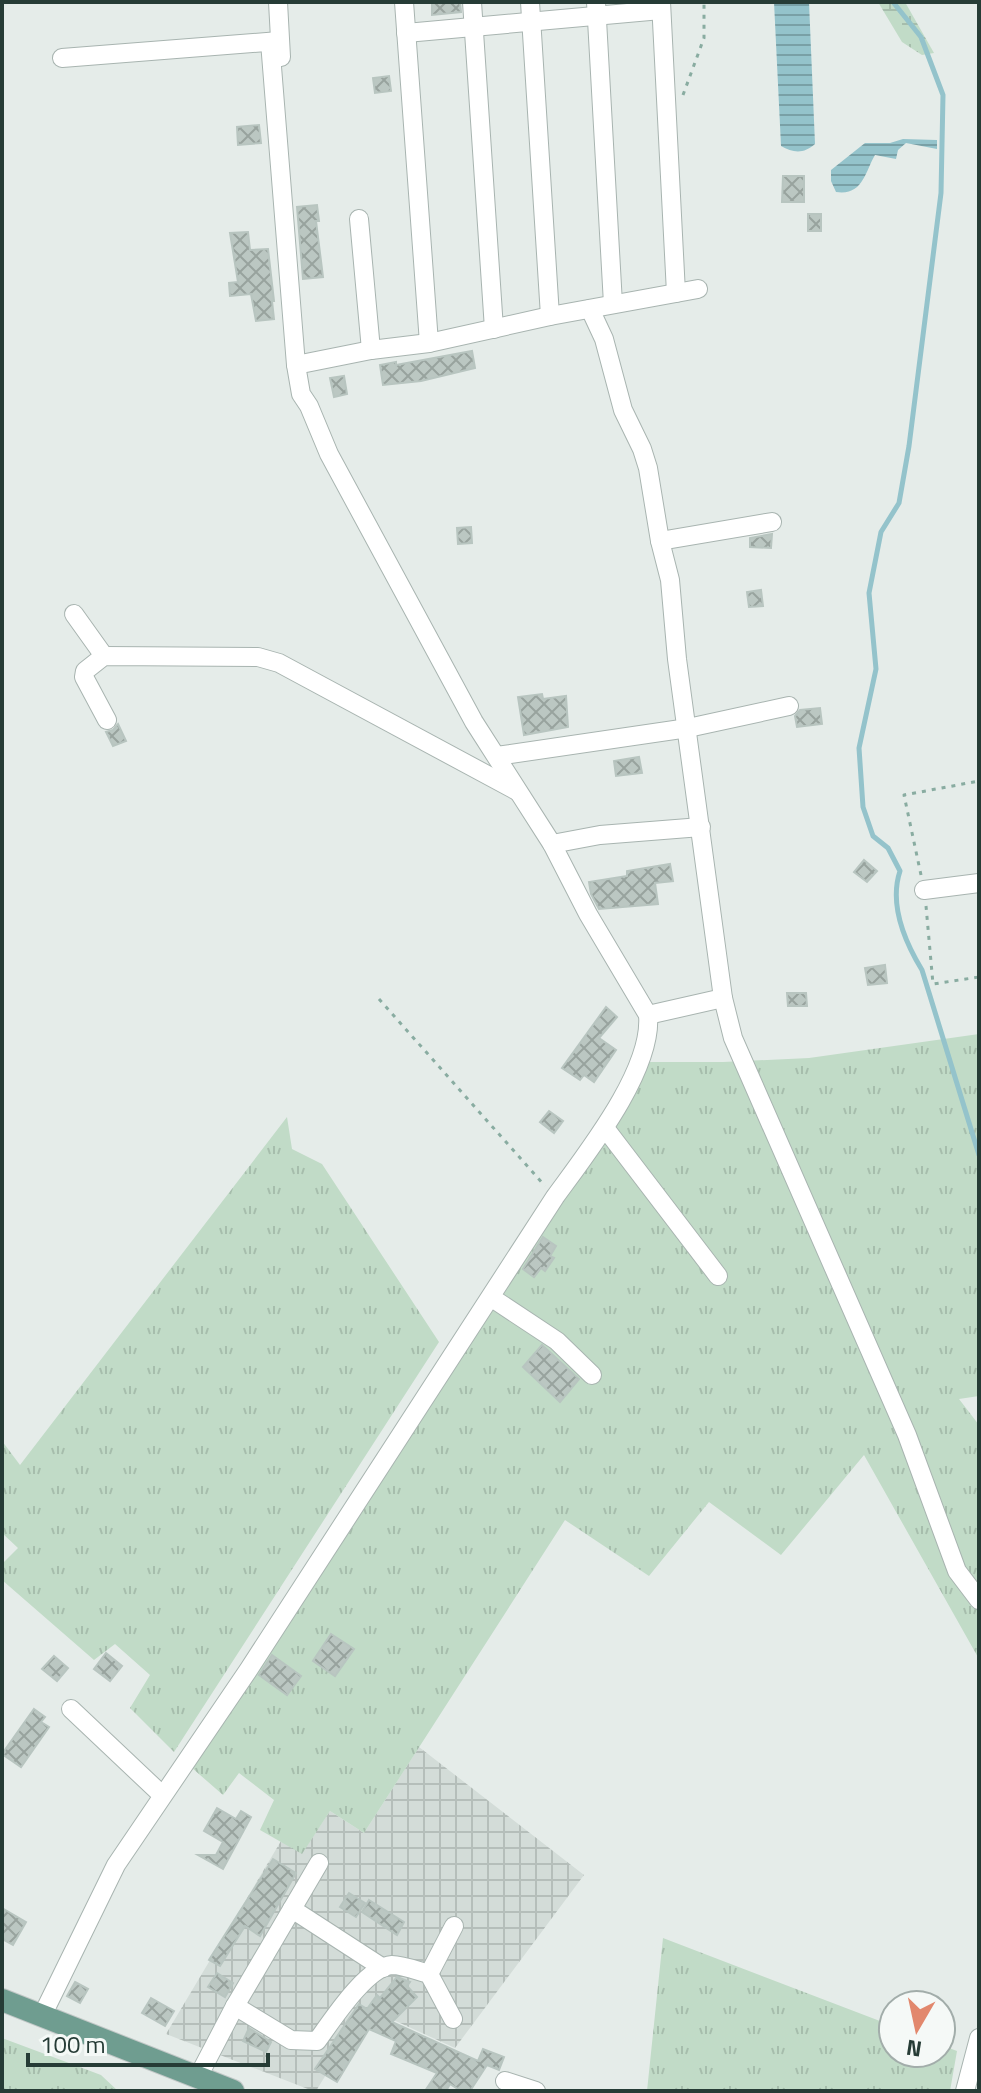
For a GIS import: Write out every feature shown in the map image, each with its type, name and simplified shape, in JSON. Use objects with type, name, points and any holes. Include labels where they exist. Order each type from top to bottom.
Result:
[{"type":"main road","points":[[2,2000],[233,2091]]},
{"type":"street","points":[[42,2016],[116,1865],[249,1669],[555,1197],[605,1128],[644,1049],[649,1030],[648,1015],[588,914],[552,844],[474,722],[329,454],[309,406],[310,383],[302,363],[274,42],[278,2]]},
{"type":"street","points":[[404,2],[429,343]]},
{"type":"street","points":[[472,2],[494,329]]},
{"type":"street","points":[[530,2],[550,316]]},
{"type":"street","points":[[406,33],[531,21],[596,9],[661,6],[676,293]]},
{"type":"street","points":[[596,9],[613,304]]},
{"type":"street","points":[[62,58],[274,42]]},
{"type":"street","points":[[359,219],[371,350]]},
{"type":"street","points":[[302,363],[429,343],[550,316],[698,289]]},
{"type":"street","points":[[590,309],[604,339],[623,410],[648,468],[670,580],[723,998],[738,1050],[907,1435],[957,1571],[979,1600]]},
{"type":"street","points":[[660,541],[772,522]]},
{"type":"street","points":[[74,614],[104,656]]},
{"type":"street","points":[[107,720],[84,677],[85,671],[104,656],[258,657],[279,663],[517,791]]},
{"type":"street","points":[[497,756],[688,728],[789,706]]},
{"type":"street","points":[[552,844],[600,835],[701,827]]},
{"type":"street","points":[[924,890],[979,883]]},
{"type":"street","points":[[648,1015],[723,998]]},
{"type":"street","points":[[605,1128],[718,1276]]},
{"type":"street","points":[[492,1298],[557,1341],[592,1375]]},
{"type":"street","points":[[71,1709],[162,1795]]},
{"type":"street","points":[[198,2077],[235,2006],[319,1863]]},
{"type":"street","points":[[292,1909],[383,1968]]},
{"type":"street","points":[[429,1974],[454,1926]]},
{"type":"street","points":[[235,2006],[291,2040],[317,2041],[366,1980],[393,1965],[429,1974],[453,2019]]},
{"type":"street","points":[[965,2091],[979,2038]]},
{"type":"street","points":[[505,2081],[536,2091]]},
{"type":"path","points":[[683,95],[704,38],[704,2]]},
{"type":"path","points":[[904,795],[979,781]]},
{"type":"path","points":[[933,984],[979,977]]},
{"type":"path","points":[[379,999],[555,1197]]},
{"type":"shaded area","points":[[419,1747],[584,1875],[455,2048],[367,2008],[316,2091],[313,2091],[166,2034],[281,1841],[302,1853],[330,1811],[364,1833]]},
{"type":"green space","points":[[878,2],[905,2],[934,53],[922,55],[902,42]]},
{"type":"green space","points":[[979,1034],[979,1396],[959,1399],[979,1425],[979,1659],[864,1455],[781,1555],[709,1502],[649,1576],[565,1520],[364,1833],[330,1811],[302,1854],[260,1830],[274,1800],[239,1773],[223,1795],[184,1761],[543,1213],[634,1062],[809,1058]]},
{"type":"green space","points":[[287,1117],[292,1149],[322,1164],[439,1342],[174,1752],[130,1708],[150,1675],[115,1644],[94,1660],[2,1580],[2,1564],[18,1548],[2,1533],[2,1441],[20,1465]]},
{"type":"green space","points":[[663,1938],[877,2020],[877,2069],[954,2069],[950,2091],[647,2091]]},
{"type":"green space","points":[[2,2038],[101,2075],[118,2091],[7,2091],[2,2087]]},
{"type":"water","points":[[774,2],[809,2],[815,144],[803,151],[781,146]]},
{"type":"water","points":[[903,139],[937,140],[937,149],[906,143],[898,150],[896,159],[875,155],[858,187],[836,192],[831,181],[831,170],[865,143],[890,143]]},
{"type":"building","points":[[432,2],[460,2],[461,12],[432,15]]},
{"type":"building","points":[[389,76],[391,91],[375,93],[373,78]]},
{"type":"building","points":[[259,125],[261,143],[238,145],[237,127]]},
{"type":"building","points":[[783,176],[804,176],[804,202],[782,202]]},
{"type":"building","points":[[317,205],[323,277],[303,279],[297,207]]},
{"type":"building","points":[[808,214],[821,214],[821,231],[808,231]]},
{"type":"building","points":[[248,232],[250,250],[268,249],[274,319],[256,321],[251,294],[230,296],[229,283],[238,282],[230,233]]},
{"type":"building","points":[[472,351],[475,368],[421,381],[383,385],[380,365],[396,362],[396,365]]},
{"type":"building","points":[[344,376],[347,394],[334,397],[330,378]]},
{"type":"building","points":[[471,527],[472,543],[458,544],[457,528]]},
{"type":"building","points":[[772,534],[771,548],[750,547],[750,538]]},
{"type":"building","points":[[761,590],[763,606],[749,607],[747,592]]},
{"type":"building","points":[[542,694],[543,699],[566,696],[568,727],[524,735],[518,697]]},
{"type":"building","points":[[820,708],[822,724],[797,727],[795,716],[800,710]]},
{"type":"building","points":[[118,724],[126,741],[113,746],[106,732]]},
{"type":"building","points":[[639,757],[642,773],[616,776],[614,761]]},
{"type":"building","points":[[864,860],[877,871],[867,882],[854,872]]},
{"type":"building","points":[[670,864],[673,881],[655,883],[658,904],[599,909],[591,894],[589,882],[627,876],[627,871]]},
{"type":"building","points":[[885,965],[887,983],[868,985],[865,968]]},
{"type":"building","points":[[787,993],[806,993],[807,1006],[788,1006]]},
{"type":"building","points":[[606,1007],[617,1017],[599,1038],[616,1050],[594,1082],[584,1075],[580,1080],[562,1068]]},
{"type":"building","points":[[549,1111],[563,1121],[554,1133],[540,1122]]},
{"type":"building","points":[[543,1237],[556,1246],[550,1256],[554,1258],[545,1271],[541,1268],[534,1277],[523,1269]]},
{"type":"building","points":[[542,1345],[579,1379],[560,1402],[523,1367]]},
{"type":"building","points":[[331,1634],[354,1649],[335,1676],[313,1661]]},
{"type":"building","points":[[106,1653],[122,1666],[110,1681],[94,1669]]},
{"type":"building","points":[[272,1655],[301,1676],[287,1695],[259,1675]]},
{"type":"building","points":[[54,1656],[68,1668],[57,1681],[42,1669]]},
{"type":"building","points":[[34,1709],[45,1717],[41,1722],[49,1727],[21,1767],[2,1754]]},
{"type":"building","points":[[217,1808],[236,1819],[241,1811],[251,1817],[223,1869],[198,1855],[216,1855],[223,1842],[204,1831]]},
{"type":"building","points":[[273,1859],[296,1873],[260,1936],[245,1926],[220,1966],[209,1960]]},
{"type":"building","points":[[349,1893],[365,1903],[356,1917],[340,1907]]},
{"type":"building","points":[[369,1900],[404,1922],[397,1935],[362,1912]]},
{"type":"building","points":[[2,1908],[26,1922],[13,1945],[2,1939]]},
{"type":"building","points":[[217,1973],[233,1983],[225,1997],[208,1987]]},
{"type":"building","points":[[397,1977],[410,1982],[407,1986],[417,1997],[392,2022],[478,2061],[483,2049],[504,2057],[499,2070],[487,2065],[470,2091],[461,2091],[450,2084],[446,2091],[425,2091],[437,2073],[391,2054],[396,2041],[369,2029],[337,2082],[315,2069],[359,2004],[367,2009]]},
{"type":"building","points":[[75,1982],[88,1989],[80,2003],[67,1996]]},
{"type":"building","points":[[151,1998],[174,2011],[165,2026],[142,2013]]},
{"type":"building","points":[[249,2028],[271,2042],[266,2052],[243,2041]]},
{"type":"waterway","points":[[893,2],[921,37],[943,95],[941,193],[899,503],[881,532],[869,593],[876,669],[859,748],[863,807],[873,836],[888,848],[900,871],[896,896],[900,922],[922,970],[979,1155]]}]
